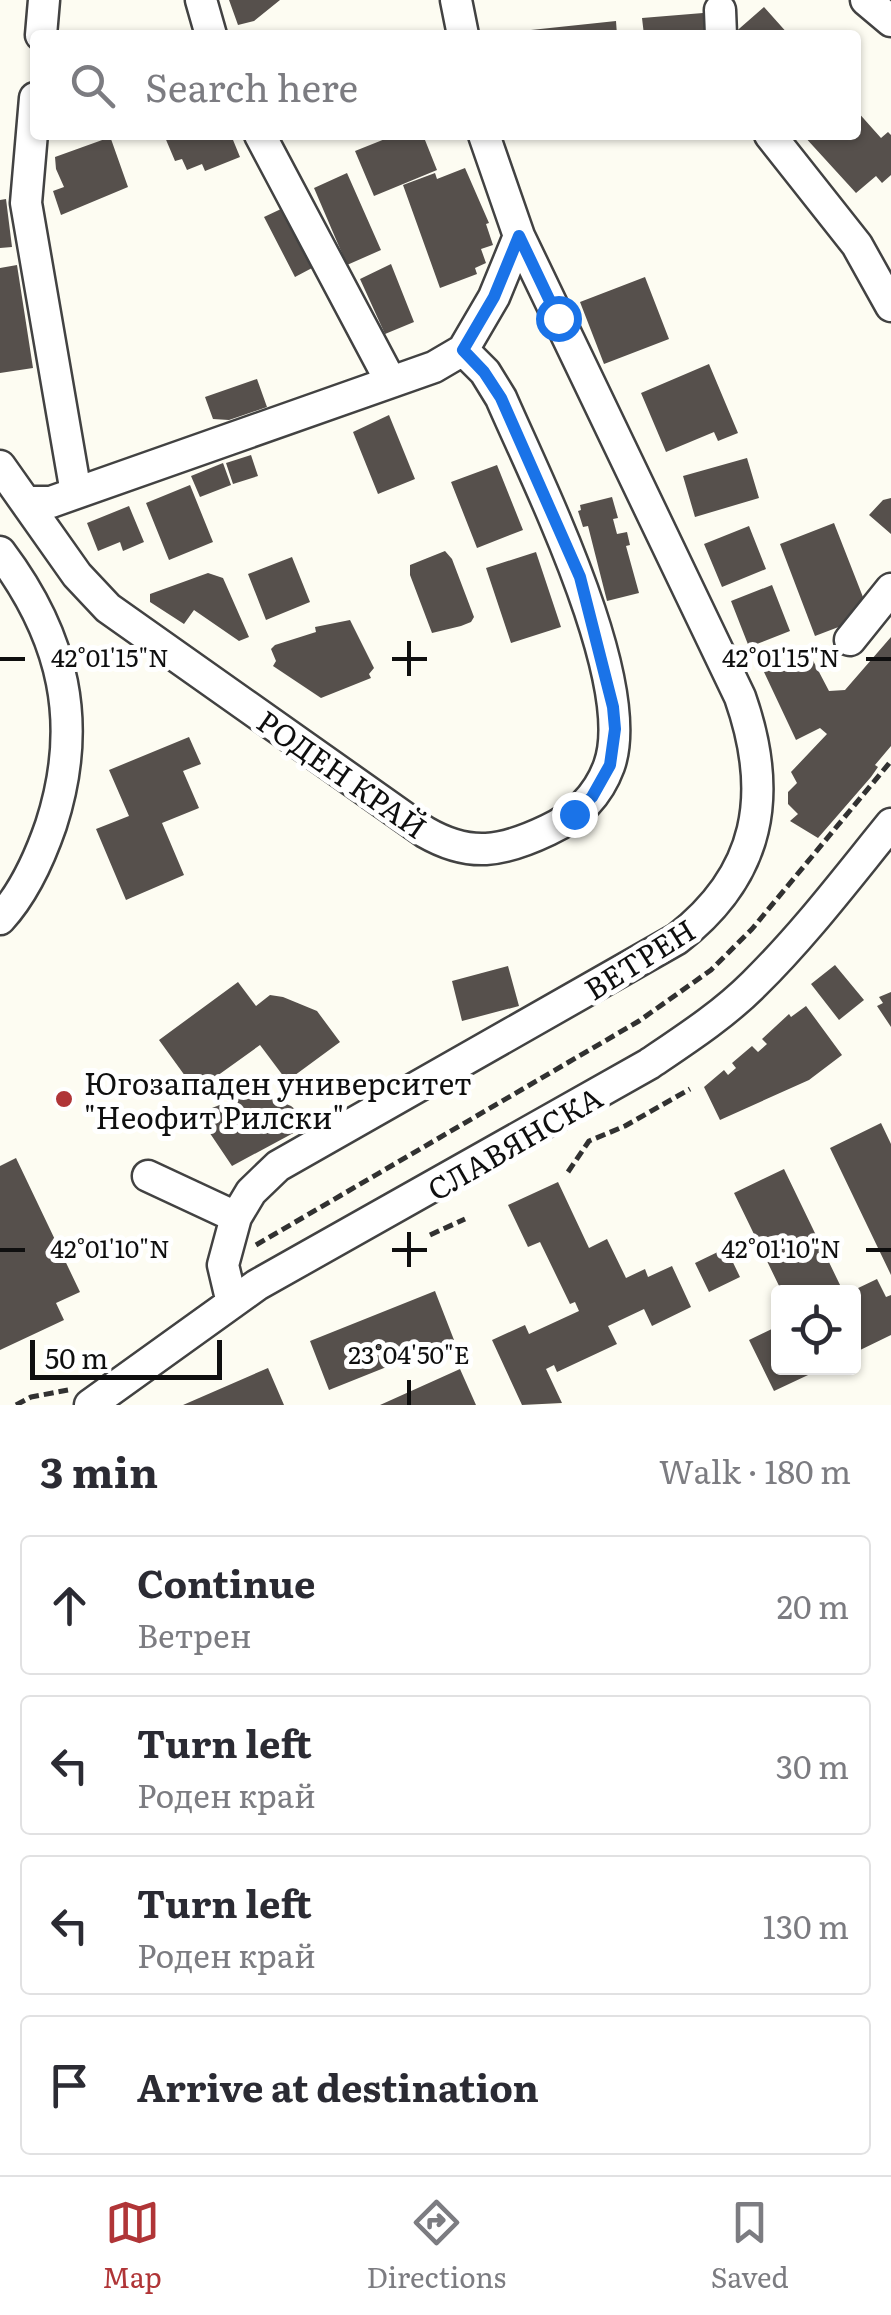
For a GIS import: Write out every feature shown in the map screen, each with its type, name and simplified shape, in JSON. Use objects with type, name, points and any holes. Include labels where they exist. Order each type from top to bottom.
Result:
[{"type":"street","points":[[41,30],[44,0]]},
{"type":"street","points":[[201,0],[210,30]]},
{"type":"street","points":[[456,0],[462,30]]},
{"type":"street","points":[[866,0],[891,21]]},
{"type":"street","points":[[31,140],[26,203],[76,493]]},
{"type":"street","points":[[263,140],[391,382]]},
{"type":"street","name":"ВЕТРЕН","points":[[232,1302],[223,1265],[236,1217],[251,1192],[278,1166],[677,939],[718,903],[735,878],[758,808],[758,770],[740,696],[519,236],[486,140]]},
{"type":"street","points":[[774,140],[856,245],[891,306]]},
{"type":"street","points":[[28,502],[51,502],[434,367],[463,350],[494,297],[519,236]]},
{"type":"street","name":"РОДЕН КРАЙ","points":[[0,466],[78,575],[108,608],[449,846],[467,850],[517,843],[562,823],[592,797],[610,765],[614,718],[580,577],[501,398],[463,350]]},
{"type":"street","points":[[0,552],[44,619],[60,669],[69,723],[63,787],[44,847],[0,919]]},
{"type":"street","points":[[850,640],[891,589]]},
{"type":"street","name":"СЛАВЯНСКА","points":[[90,1405],[257,1285],[649,1064],[702,1028],[753,986],[794,942],[891,824]]},
{"type":"street","points":[[148,1176],[236,1217]]},
{"type":"path","points":[[253,1247],[639,1021],[711,970],[752,929],[891,761]]},
{"type":"path","points":[[568,1172],[589,1141],[625,1126],[690,1089]]},
{"type":"path","points":[[434,1140],[441,1154]]},
{"type":"path","points":[[430,1234],[465,1219]]},
{"type":"path","points":[[16,1405],[32,1397]]},
{"type":"building","points":[[229,0],[280,0],[254,21],[238,25]]},
{"type":"building","points":[[764,7],[785,30],[738,30]]},
{"type":"building","points":[[703,13],[705,30],[643,30],[642,18]]},
{"type":"building","points":[[616,21],[617,30],[531,30]]},
{"type":"building","points":[[861,116],[881,138],[888,132],[891,135],[891,175],[882,183],[876,176],[856,193],[808,140],[861,140]]},
{"type":"building","points":[[111,140],[128,187],[61,215],[53,191],[64,187],[55,157]]},
{"type":"building","points":[[166,140],[233,140],[240,157],[205,171],[202,164],[187,170],[182,159],[175,161]]},
{"type":"building","points":[[382,140],[425,140],[437,170],[374,196],[355,151]]},
{"type":"building","points":[[465,168],[489,223],[486,224],[493,245],[481,249],[486,263],[475,268],[477,274],[440,288],[403,185],[435,173],[437,179]]},
{"type":"building","points":[[347,173],[381,250],[347,265],[314,188]]},
{"type":"building","points":[[6,199],[12,247],[0,248],[0,200]]},
{"type":"building","points":[[281,209],[312,268],[295,277],[264,217]]},
{"type":"building","points":[[391,264],[414,322],[385,334],[360,279]]},
{"type":"building","points":[[17,265],[33,368],[0,373],[0,268]]},
{"type":"building","points":[[645,277],[669,339],[604,364],[580,302]]},
{"type":"building","points":[[709,364],[738,433],[718,441],[714,432],[666,452],[641,393]]},
{"type":"building","points":[[257,379],[267,407],[229,420],[213,419],[205,397]]},
{"type":"building","points":[[389,415],[415,479],[378,494],[353,432]]},
{"type":"building","points":[[251,455],[258,476],[233,484],[226,463]]},
{"type":"building","points":[[747,458],[759,498],[695,517],[683,476]]},
{"type":"building","points":[[223,463],[231,485],[200,497],[191,476]]},
{"type":"building","points":[[497,465],[523,530],[477,548],[451,482]]},
{"type":"building","points":[[190,485],[213,542],[169,560],[146,503]]},
{"type":"building","points":[[612,497],[618,518],[613,519],[617,534],[627,532],[630,545],[626,546],[639,593],[607,601],[588,526],[583,527],[578,511],[580,505]]},
{"type":"building","points":[[891,498],[891,534],[869,515],[883,500]]},
{"type":"building","points":[[129,506],[144,542],[123,551],[120,542],[98,551],[87,523]]},
{"type":"building","points":[[834,523],[870,615],[815,636],[780,544]]},
{"type":"building","points":[[749,526],[766,569],[722,587],[704,544]]},
{"type":"building","points":[[445,551],[452,559],[474,617],[461,626],[432,633],[410,575],[410,565]]},
{"type":"building","points":[[536,552],[561,627],[511,643],[486,568]]},
{"type":"building","points":[[292,557],[310,602],[266,620],[248,574]]},
{"type":"building","points":[[208,573],[223,578],[249,637],[239,641],[194,610],[184,624],[150,602],[150,594]]},
{"type":"building","points":[[772,585],[790,631],[749,647],[731,601]]},
{"type":"building","points":[[350,620],[374,668],[369,674],[371,678],[321,698],[273,666],[276,661],[271,649],[275,645],[316,632],[315,627]]},
{"type":"building","points":[[891,637],[891,746],[875,765],[878,767],[871,777],[818,838],[790,821],[798,814],[788,804],[788,792],[797,783],[791,772],[827,734],[820,728],[796,740],[764,672],[808,651],[829,691],[845,690]]},
{"type":"building","points":[[189,737],[201,764],[183,771],[199,808],[162,823],[184,875],[126,900],[96,829],[129,816],[109,770]]},
{"type":"building","points":[[835,965],[864,1000],[839,1020],[811,984]]},
{"type":"building","points":[[508,966],[519,1006],[462,1021],[452,981]]},
{"type":"building","points":[[238,982],[256,1006],[270,995],[317,1011],[340,1042],[287,1081],[260,1045],[196,1091],[159,1040]]},
{"type":"building","points":[[891,992],[891,1027],[877,1006],[883,1003],[879,997]]},
{"type":"building","points":[[806,1006],[842,1055],[809,1080],[720,1120],[704,1087],[724,1070],[728,1075],[736,1068],[732,1063],[752,1046],[758,1052],[767,1044],[762,1039],[789,1014],[791,1017]]},
{"type":"building","points":[[242,1096],[272,1098],[291,1106],[312,1123],[232,1166],[197,1114]]},
{"type":"building","points":[[881,1123],[891,1144],[891,1275],[830,1148]]},
{"type":"building","points":[[16,1158],[80,1292],[56,1303],[64,1320],[0,1350],[0,1166]]},
{"type":"building","points":[[784,1169],[840,1285],[779,1285],[734,1193]]},
{"type":"building","points":[[558,1182],[589,1248],[607,1239],[626,1278],[645,1269],[648,1277],[672,1266],[691,1307],[652,1326],[644,1309],[608,1326],[617,1344],[557,1372],[554,1365],[546,1369],[562,1403],[522,1405],[492,1340],[525,1325],[529,1334],[579,1311],[575,1302],[570,1304],[540,1242],[528,1247],[508,1205]]},
{"type":"building","points":[[726,1248],[740,1277],[709,1292],[695,1263]]},
{"type":"building","points":[[877,1279],[886,1297],[891,1295],[891,1335],[861,1350],[861,1287]]},
{"type":"building","points":[[435,1291],[454,1340],[329,1390],[310,1341]]},
{"type":"building","points":[[771,1329],[771,1375],[808,1375],[774,1391],[749,1340]]},
{"type":"building","points":[[268,1368],[284,1405],[183,1405]]},
{"type":"building","points":[[460,1369],[476,1405],[380,1405]]},
{"type":"place","name":"Югозападен университет \"Неофит Рилски\"","points":[[64,1099]]},
{"type":"route","points":[[558,318],[519,236],[494,297],[463,350],[501,398],[580,577],[607,681],[615,729],[610,765],[592,797],[574,814]]}]
